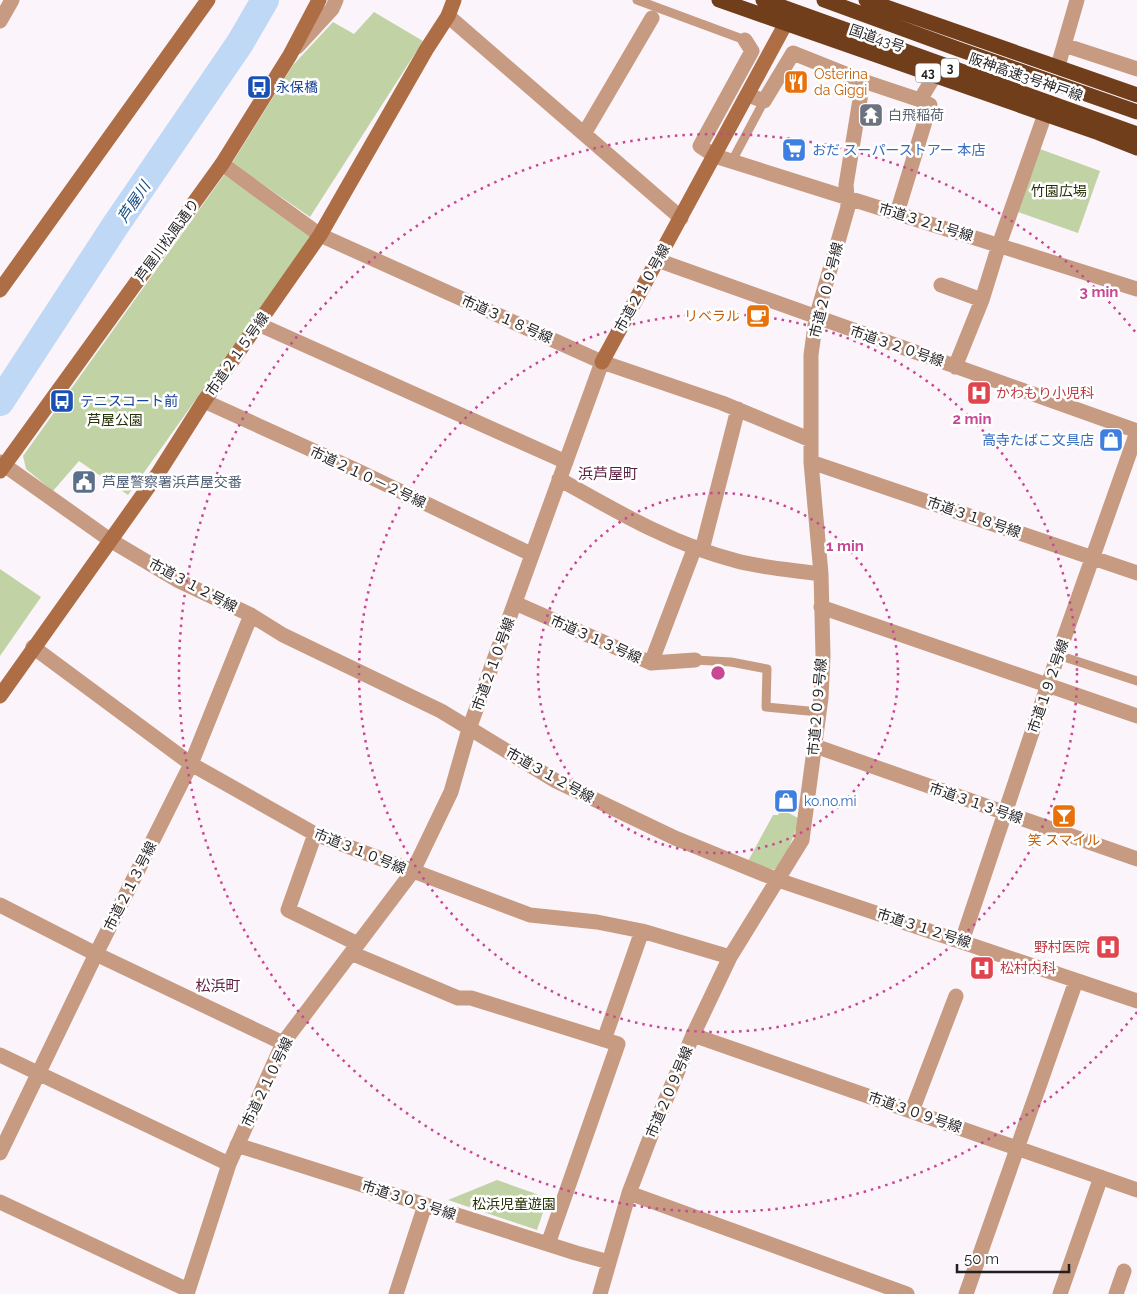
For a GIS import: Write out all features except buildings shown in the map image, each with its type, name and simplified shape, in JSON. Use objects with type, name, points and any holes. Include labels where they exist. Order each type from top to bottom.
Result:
[{"type":"highway","name":"国道43号","points":[[719,0],[1137,148]]},
{"type":"highway","name":"阪神高速3号神戸線","points":[[763,0],[1137,134]]},
{"type":"highway","name":"阪神高速3号神戸線","points":[[824,0],[1137,112]]},
{"type":"highway","points":[[866,0],[888,3],[1137,95]]},
{"type":"street","points":[[0,21],[12,0]]},
{"type":"street","points":[[184,32],[200,0]]},
{"type":"street","points":[[0,290],[208,0]]},
{"type":"street","name":"芦屋川松風通り","points":[[2,466],[222,164],[290,55],[319,0]]},
{"type":"street","points":[[290,55],[332,8],[336,0]]},
{"type":"street","name":"市道２１５号線","points":[[0,696],[159,472],[204,401],[320,235],[426,50],[448,16],[454,0]]},
{"type":"street","points":[[1058,66],[1077,0]]},
{"type":"street","points":[[448,16],[681,218]]},
{"type":"street","points":[[584,134],[652,18]]},
{"type":"street","name":"市道２１０号線","points":[[188,1292],[229,1164],[283,1043],[413,872],[451,792],[469,729],[602,362],[786,23]]},
{"type":"street","points":[[715,156],[700,146],[752,51],[745,40]]},
{"type":"street","points":[[1064,45],[1137,69]]},
{"type":"street","points":[[748,95],[764,101],[793,53],[930,105],[897,213]]},
{"type":"street","points":[[920,100],[936,76]]},
{"type":"street","name":"市道２０９号線","points":[[600,1294],[629,1193],[693,1035],[730,957],[802,840],[819,712],[822,656],[821,574],[811,462],[810,355],[816,318],[848,207],[846,185],[863,81]]},
{"type":"street","points":[[956,367],[982,300],[999,245],[1045,114]]},
{"type":"street","name":"市道３２１号線","points":[[715,156],[1137,289]]},
{"type":"street","name":"市道３１８号線","points":[[222,164],[320,235],[602,362],[738,409],[811,440]]},
{"type":"street","name":"市道３２０号線","points":[[657,260],[1137,432]]},
{"type":"street","points":[[941,285],[982,300]]},
{"type":"street","points":[[258,324],[566,462]]},
{"type":"street","name":"市道２１０－２号線","points":[[204,401],[356,470],[532,554]]},
{"type":"street","points":[[651,663],[698,548],[738,409]]},
{"type":"street","name":"市道１９２号線","points":[[962,941],[1058,655],[1137,432]]},
{"type":"street","name":"市道３１８号線","points":[[811,462],[1137,573]]},
{"type":"street","name":"市道３１２号線","points":[[2,466],[110,540],[179,581],[251,616],[283,635],[441,711],[556,781],[675,838],[778,880],[1137,1001]]},
{"type":"street","points":[[559,479],[636,522],[680,542],[738,562],[821,574]]},
{"type":"street","name":"市道３１３号線","points":[[515,602],[651,663],[695,660]]},
{"type":"street","points":[[821,607],[1137,716]]},
{"type":"street","name":"市道２１３号線","points":[[0,1153],[96,954],[191,764],[251,616]]},
{"type":"street","name":"市道３１０号線","points":[[33,647],[191,764],[315,834],[530,915],[597,922],[642,931],[730,957]]},
{"type":"street","name":"市道３１３号線","points":[[814,746],[1137,859]]},
{"type":"street","points":[[315,834],[288,910],[355,948],[458,998],[471,998],[618,1044],[548,1244]]},
{"type":"street","points":[[0,905],[96,954],[283,1043]]},
{"type":"street","points":[[604,1040],[642,931]]},
{"type":"street","points":[[966,1294],[1076,981]]},
{"type":"street","points":[[912,1111],[956,996]]},
{"type":"street","name":"市道３０９号線","points":[[693,1035],[1137,1190]]},
{"type":"street","points":[[0,1055],[229,1164]]},
{"type":"street","name":"市道３０３号線","points":[[238,1144],[425,1205],[610,1262]]},
{"type":"street","points":[[1060,1294],[1101,1177]]},
{"type":"street","points":[[629,1193],[907,1294]]},
{"type":"street","points":[[0,1202],[188,1292]]},
{"type":"street","points":[[396,1294],[425,1205]]},
{"type":"street","points":[[1116,1294],[1124,1271]]},
{"type":"lane","points":[[636,0],[745,40]]},
{"type":"lane","points":[[732,161],[764,101]]},
{"type":"lane","points":[[1058,655],[1137,681]]},
{"type":"lane","name":"市道３１３号線","points":[[695,660],[731,662],[767,669],[766,707],[819,712]]},
{"type":"green space","points":[[374,12],[423,41],[310,217],[232,163],[293,65],[333,22],[354,34]]},
{"type":"green space","name":"竹園広場","points":[[1040,149],[1100,171],[1078,233],[1018,212]]},
{"type":"green space","name":"芦屋公園","points":[[224,175],[312,236],[128,495],[79,461],[53,491],[26,469],[23,456]]},
{"type":"green space","points":[[0,569],[41,597],[0,656]]},
{"type":"green space","points":[[781,809],[800,819],[780,871],[747,863],[773,815],[778,815]]},
{"type":"green space","name":"松浜児童遊園","points":[[497,1180],[548,1198],[537,1230],[448,1200]]},
{"type":"waterway","name":"芦屋川","points":[[0,402],[115,226],[240,43],[265,0]]},
{"type":"place","name":"Osterina da Giggi","points":[[796,82]]},
{"type":"place","name":"永保橋","points":[[259,87]]},
{"type":"place","name":"白飛稲荷","points":[[871,115]]},
{"type":"place","name":"おだ スーパーストアー 本店","points":[[794,150]]},
{"type":"place","name":"リベラル","points":[[758,316]]},
{"type":"place","name":"かわもり小児科","points":[[979,393]]},
{"type":"place","name":"テニスコート前","points":[[62,401]]},
{"type":"place","name":"高寺たばこ文具店","points":[[1111,440]]},
{"type":"place","name":"芦屋警察署浜芦屋交番","points":[[84,482]]},
{"type":"place","name":"ko.no.mi","points":[[786,801]]},
{"type":"place","name":"笑 スマイル","points":[[1064,816]]},
{"type":"place","name":"野村医院","points":[[1108,947]]},
{"type":"place","name":"松村内科","points":[[982,968]]},
{"type":"district","name":"浜芦屋町","points":[[608,474]]},
{"type":"district","name":"松浜町","points":[[218,986]]}]
